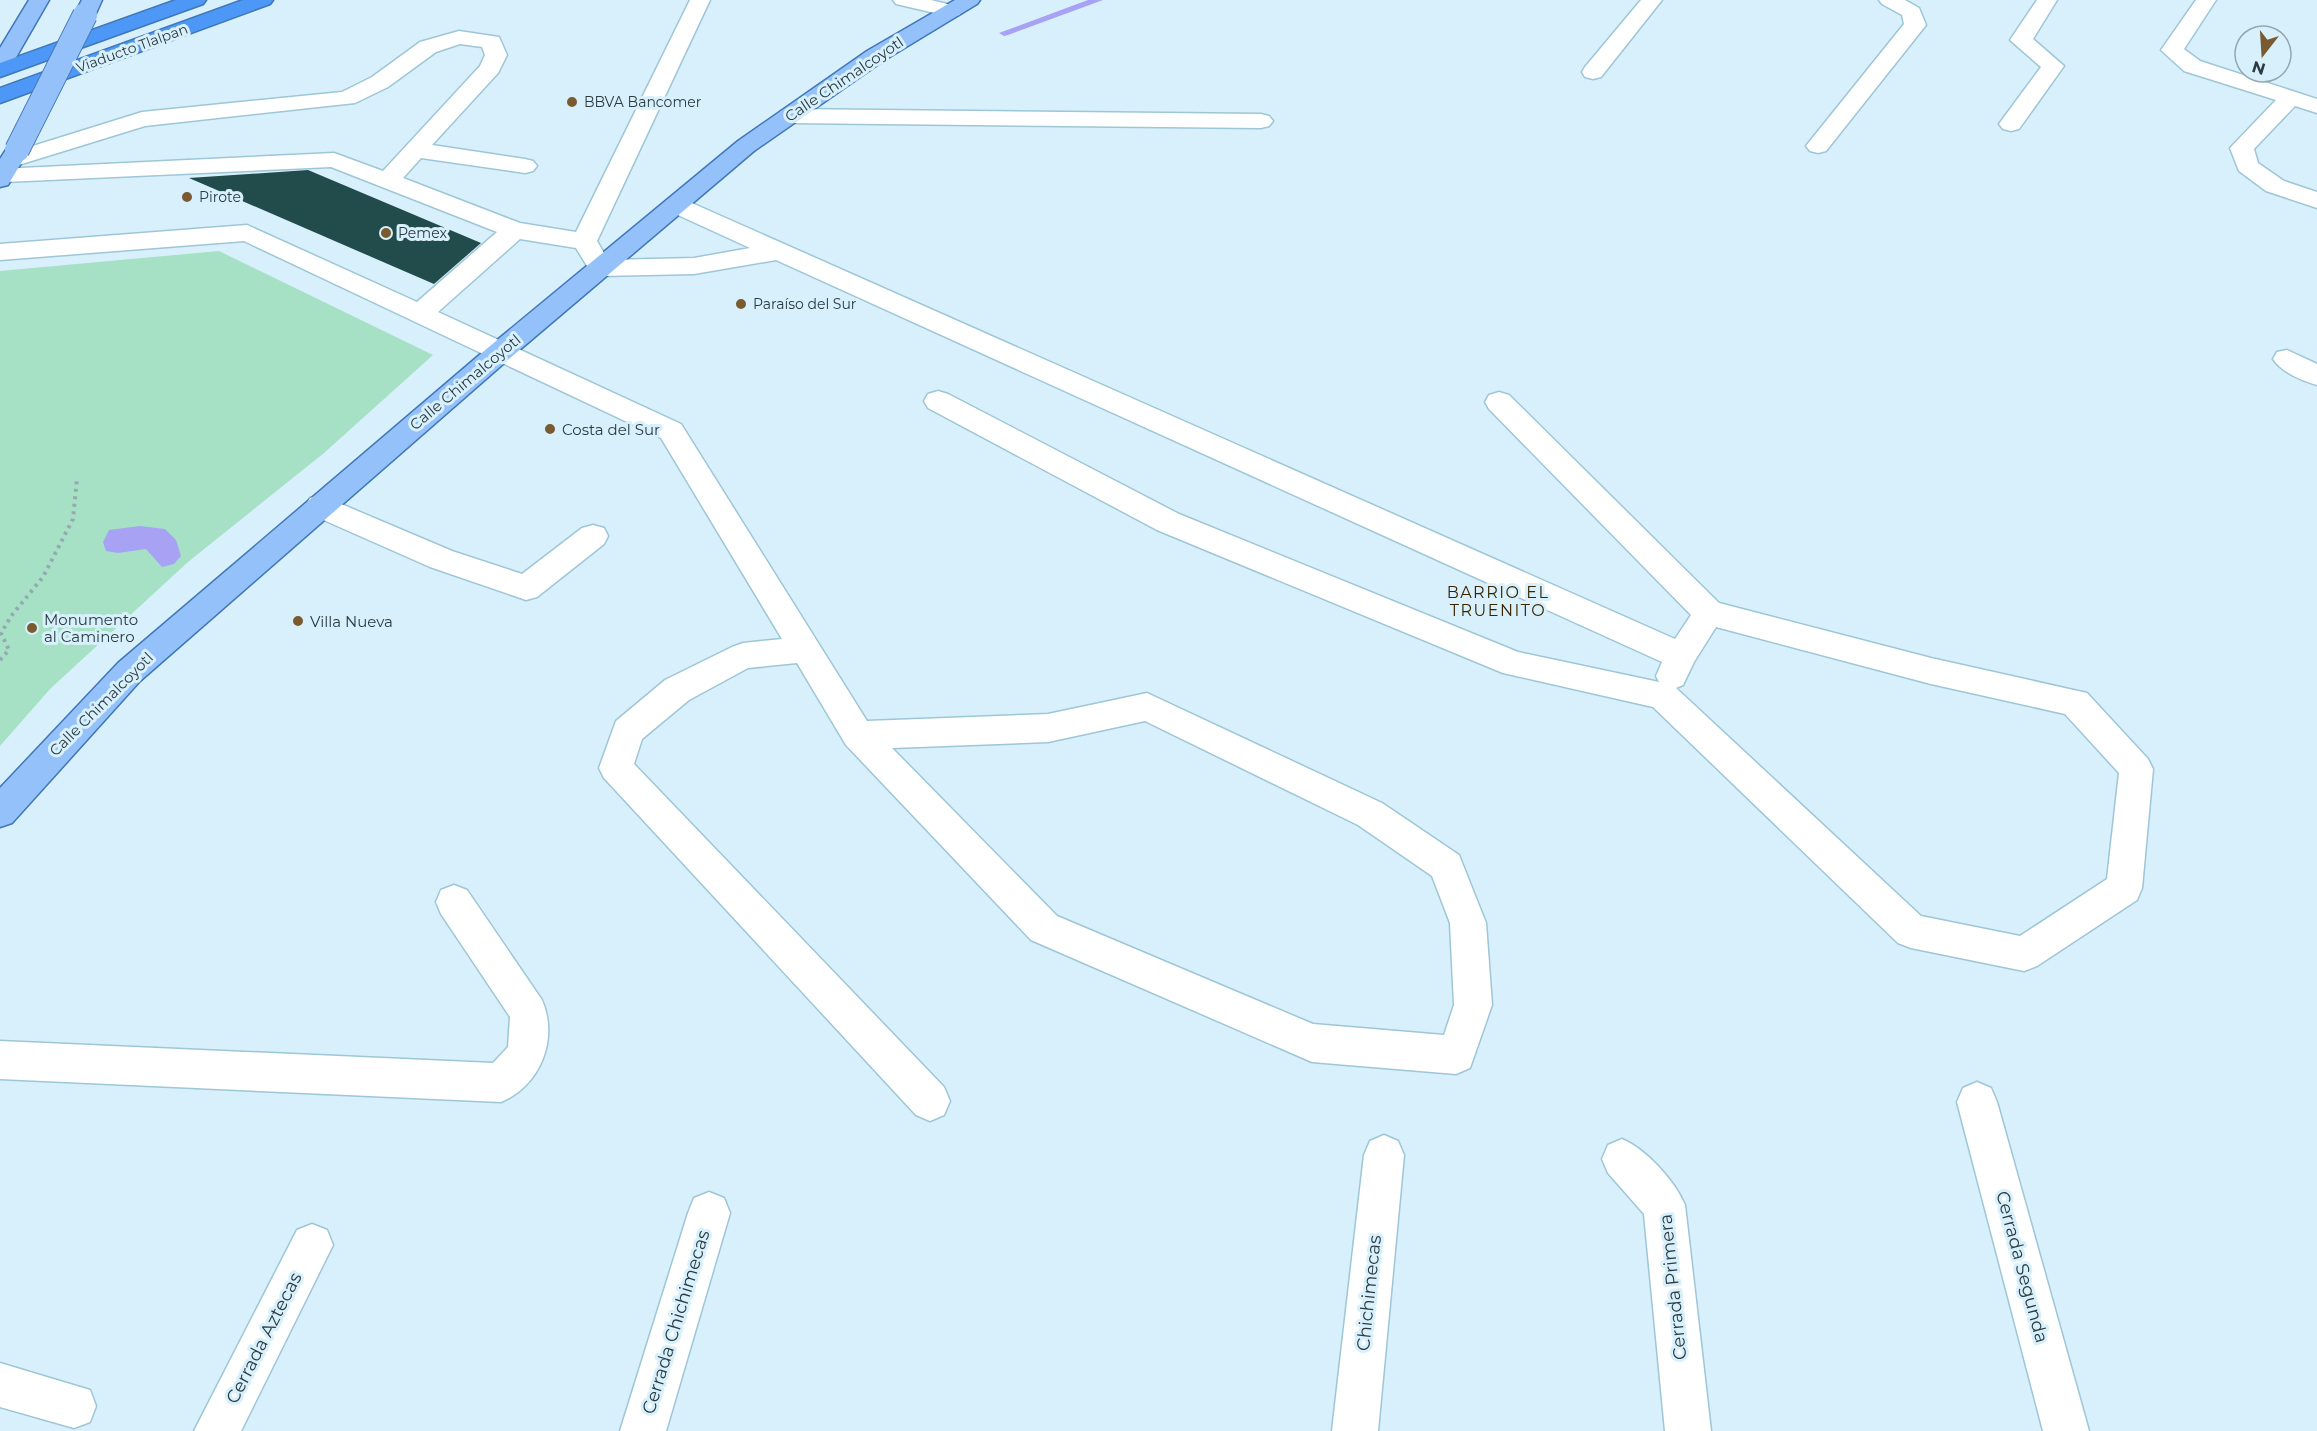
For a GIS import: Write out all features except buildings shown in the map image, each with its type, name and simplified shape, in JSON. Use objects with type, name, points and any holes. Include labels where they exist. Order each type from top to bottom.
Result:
[{"type":"highway","points":[[0,68],[196,0]]},
{"type":"highway","name":"Viaducto Tlalpan","points":[[0,96],[263,0]]},
{"type":"main road","points":[[0,68],[39,0]]},
{"type":"main road","points":[[8,166],[91,4]]},
{"type":"main road","name":"Calle Chimalcoyotl","points":[[0,812],[129,672],[500,351],[746,146],[875,56],[961,5]]},
{"type":"street","points":[[584,241],[700,0]]},
{"type":"street","points":[[903,0],[961,5]]},
{"type":"street","points":[[1593,72],[1652,0]]},
{"type":"street","points":[[1818,146],[1915,25],[1912,12],[1889,0]]},
{"type":"street","points":[[2011,124],[2053,66],[2021,40],[2047,0]]},
{"type":"street","points":[[2206,0],[2172,50],[2192,66],[2317,106]]},
{"type":"street","points":[[8,166],[142,119],[347,98],[380,82],[428,47],[459,36],[491,42],[496,55],[490,68],[387,181]]},
{"type":"street","points":[[2291,98],[2242,148],[2247,166],[2275,186],[2317,201]]},
{"type":"street","points":[[789,116],[1261,121]]},
{"type":"street","points":[[416,150],[525,166]]},
{"type":"street","points":[[8,166],[334,160],[515,230],[584,241],[601,268],[694,266],[779,251]]},
{"type":"street","points":[[676,205],[1681,656]]},
{"type":"street","points":[[420,313],[515,230]]},
{"type":"street","points":[[0,252],[247,233],[671,431],[858,735],[1044,927],[1312,1043],[1456,1054],[1473,1005],[1468,923],[1446,866],[1370,814],[1146,707],[1048,728],[858,735]]},
{"type":"street","points":[[2286,359],[2317,376]]},
{"type":"street","points":[[938,401],[1168,522],[1503,659],[1663,696],[1911,931],[2024,954],[2124,888],[2136,769],[2074,703],[1931,671],[1709,613],[1499,402]]},
{"type":"street","points":[[320,506],[441,560],[526,588],[593,536]]},
{"type":"street","points":[[1663,696],[1681,656],[1709,613]]},
{"type":"street","points":[[805,649],[743,656],[677,690],[628,731],[616,768],[930,1101]]},
{"type":"street","points":[[0,1060],[501,1083],[527,1055],[530,1013],[454,902]]},
{"type":"street","name":"Cerrada Segunda","points":[[1977,1102],[2066,1431]]},
{"type":"street","name":"Chichimecas","points":[[1355,1431],[1384,1155]]},
{"type":"street","name":"Cerrada Primera","points":[[1622,1159],[1664,1205],[1688,1431]]},
{"type":"street","name":"Cerrada Chichimecas","points":[[644,1431],[709,1213]]},
{"type":"street","name":"Cerrada Aztecas","points":[[217,1431],[312,1245]]},
{"type":"street","points":[[0,1385],[74,1406]]},
{"type":"path","points":[[0,660],[9,650],[1,633],[42,577],[73,519],[77,478]]},
{"type":"green space","points":[[219,251],[433,355],[324,453],[188,562],[50,689],[0,746],[0,271]]},
{"type":"shaded area","points":[[140,526],[165,529],[176,540],[181,556],[174,564],[162,567],[146,549],[118,553],[106,551],[103,542],[109,530]]},
{"type":"waterway","points":[[1004,33],[1098,0]]},
{"type":"place","name":"BBVA Bancomer","points":[[572,102]]},
{"type":"place","name":"Pirote","points":[[187,197]]},
{"type":"place","name":"Pemex","points":[[386,233]]},
{"type":"place","name":"Paraíso del Sur","points":[[741,304]]},
{"type":"place","name":"Costa del Sur","points":[[550,429]]},
{"type":"place","name":"Villa Nueva","points":[[298,621]]},
{"type":"place","name":"Monumento al Caminero","points":[[32,628]]},
{"type":"district","name":"BARRIO EL TRUENITO","points":[[1498,601]]}]
